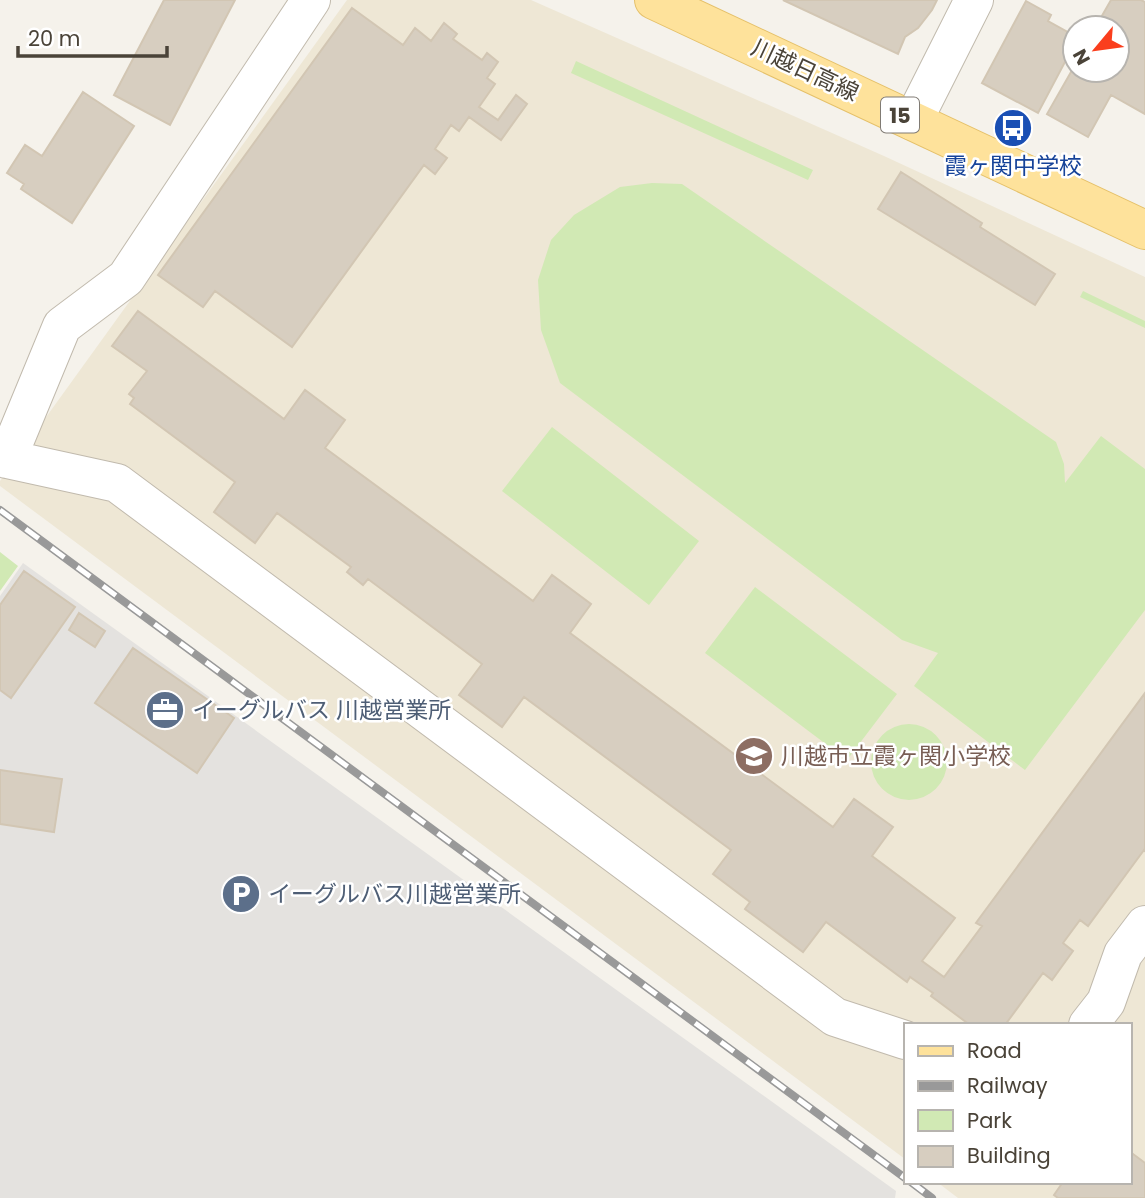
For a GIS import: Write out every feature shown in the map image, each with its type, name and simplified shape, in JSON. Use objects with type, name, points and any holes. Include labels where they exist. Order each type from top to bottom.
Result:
[{"type":"main road","name":"川越日高線","points":[[654,0],[1145,230]]},
{"type":"street","points":[[311,0],[127,278],[62,327],[4,456],[117,483],[835,1017],[904,1040]]},
{"type":"street","points":[[913,121],[974,0]]},
{"type":"street","points":[[1090,1023],[1106,1002],[1123,954],[1145,925]]},
{"type":"shaded area","name":"川越市立霞ヶ関小学校","points":[[347,0],[531,0],[884,156],[1145,277],[1145,1198],[958,1198],[940,1184],[1131,1184],[1131,1023],[904,1023],[904,1158],[0,486],[0,481]]},
{"type":"shaded area","name":"イーグルバス川越営業所","points":[[23,563],[896,1191],[895,1198],[0,1198],[0,596]]},
{"type":"green space","points":[[576,61],[813,170],[808,180],[571,73]]},
{"type":"green space","points":[[652,183],[682,184],[1056,442],[1064,464],[1065,483],[1101,436],[1145,469],[1145,610],[1025,770],[914,686],[938,653],[902,640],[560,383],[541,330],[538,280],[551,240],[574,215],[620,187]]},
{"type":"green space","points":[[1083,291],[1145,321],[1145,328],[1080,297]]},
{"type":"green space","points":[[552,427],[699,541],[649,605],[502,491]]},
{"type":"green space","points":[[0,552],[18,566],[0,591]]},
{"type":"green space","points":[[755,587],[897,694],[847,760],[705,653]]},
{"type":"green space","points":[[909,724],[924,727],[936,735],[944,747],[947,762],[944,777],[936,789],[924,797],[909,800],[894,797],[882,789],[874,777],[871,762],[874,747],[882,735],[894,727]]},
{"type":"building","points":[[164,0],[235,0],[170,125],[114,95]]},
{"type":"building","points":[[783,0],[937,0],[918,28],[905,37],[898,54]]},
{"type":"building","points":[[1111,0],[1145,2],[1145,114],[1111,95],[1088,137],[1047,114],[1064,84],[1131,84],[1131,14],[1103,14]]},
{"type":"building","points":[[1026,1],[1051,15],[1048,21],[1061,28],[1061,69],[1038,113],[982,83]]},
{"type":"building","points":[[352,8],[403,45],[415,28],[431,41],[444,23],[457,34],[453,39],[482,60],[487,53],[498,62],[487,78],[495,84],[479,107],[498,120],[516,95],[527,104],[501,140],[469,117],[459,131],[451,125],[435,149],[447,158],[435,174],[424,165],[292,347],[215,291],[203,307],[158,275]]},
{"type":"building","points":[[83,92],[134,126],[72,223],[21,189],[24,184],[7,173],[25,145],[42,156]]},
{"type":"building","points":[[901,172],[982,223],[980,227],[1055,274],[1035,305],[878,209]]},
{"type":"building","points":[[138,311],[284,419],[305,390],[345,420],[325,448],[533,601],[552,575],[591,604],[570,633],[833,827],[854,799],[893,827],[872,856],[955,918],[922,961],[944,977],[982,926],[976,923],[1145,693],[1145,851],[1088,926],[1080,920],[1063,943],[1073,951],[1052,980],[1043,973],[1006,1023],[967,1023],[931,996],[933,993],[910,977],[907,982],[826,922],[803,952],[745,909],[750,902],[713,874],[731,850],[524,697],[502,727],[459,695],[482,664],[368,579],[363,585],[347,572],[351,567],[277,513],[255,543],[214,512],[235,482],[130,404],[134,398],[129,394],[147,371],[112,346]]},
{"type":"building","points":[[24,571],[75,607],[11,698],[0,690],[0,605]]},
{"type":"building","points":[[79,613],[105,631],[95,647],[69,630]]},
{"type":"building","name":"イーグルバス 川越営業所","points":[[133,648],[234,718],[197,773],[95,703]]},
{"type":"building","points":[[0,770],[62,779],[54,832],[0,824]]},
{"type":"building","points":[[1131,1152],[1145,1163],[1145,1198],[1058,1198],[1054,1195],[1062,1184],[1131,1184]]},
{"type":"railway","points":[[0,510],[904,1177]]},
{"type":"railway","points":[[914,1184],[932,1198]]},
{"type":"place","name":"霞ヶ関中学校","points":[[1013,128]]},
{"type":"place","name":"イーグルバス 川越営業所","points":[[165,710]]},
{"type":"place","name":"川越市立霞ヶ関小学校","points":[[754,756]]},
{"type":"place","name":"イーグルバス川越営業所","points":[[241,894]]}]
